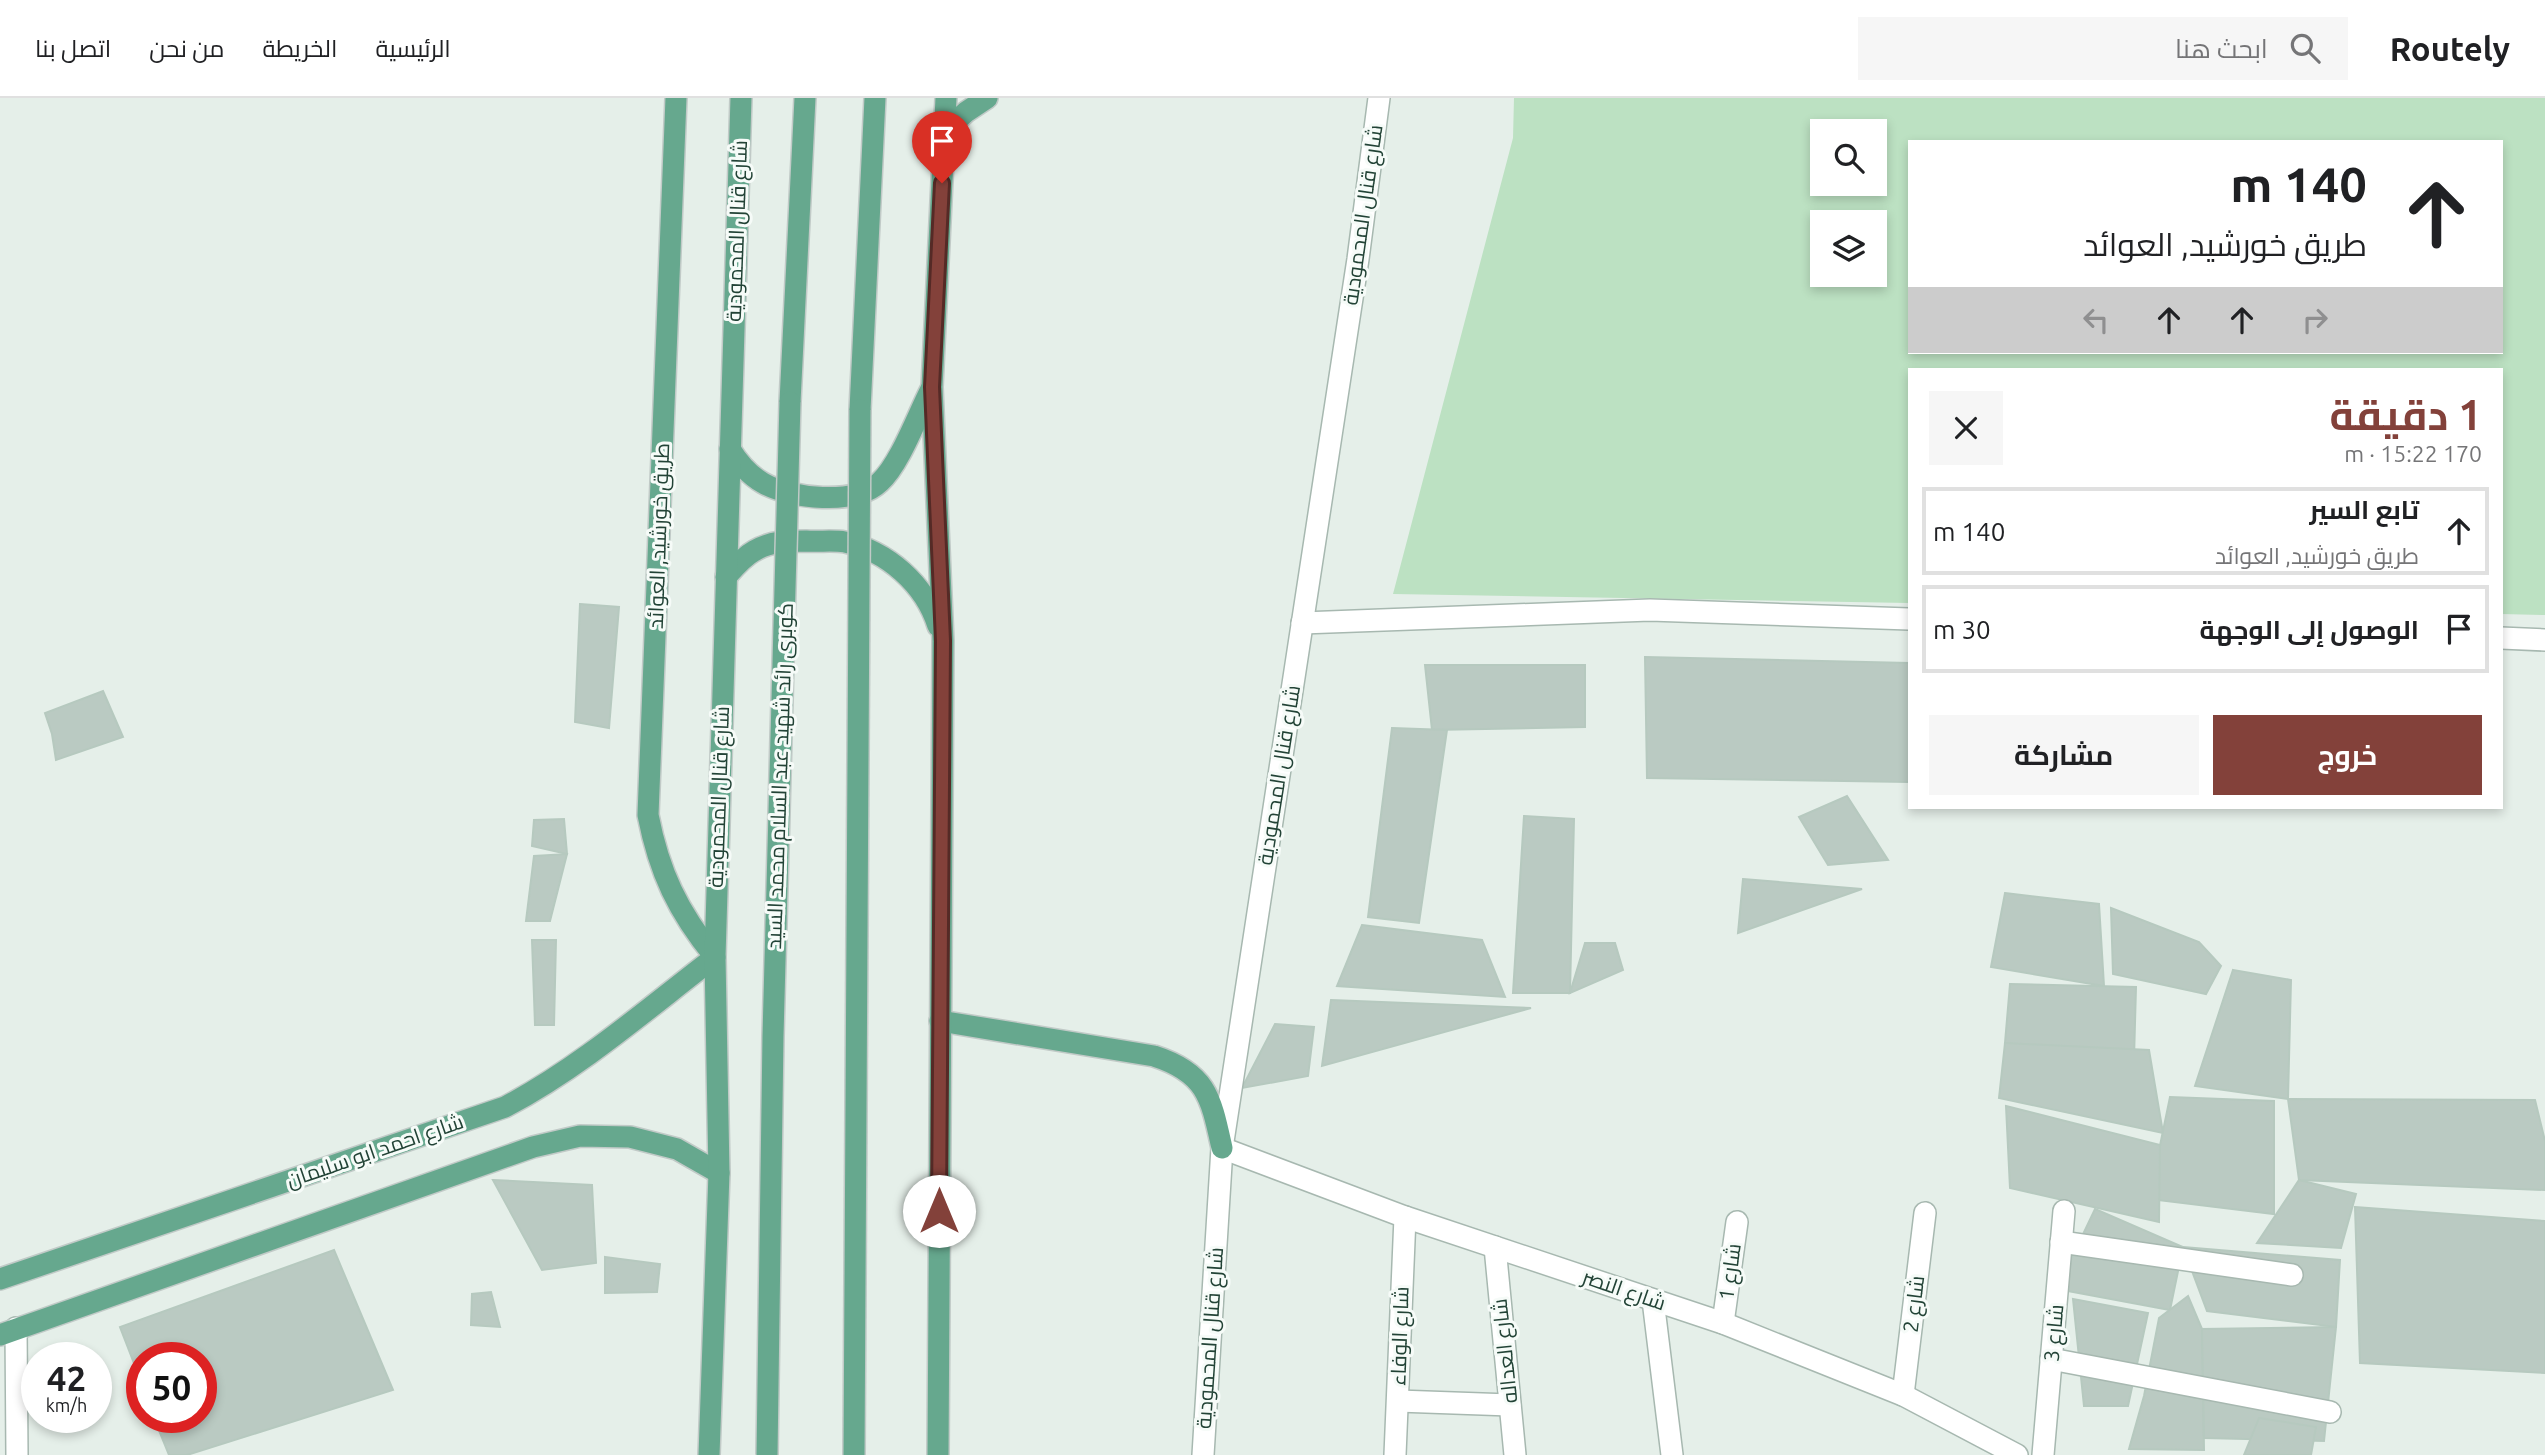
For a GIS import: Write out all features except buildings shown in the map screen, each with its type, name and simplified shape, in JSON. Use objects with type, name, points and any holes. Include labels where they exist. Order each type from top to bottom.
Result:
[{"type":"main road","name":"طريق خورشيد, العوائد","points":[[676,98],[648,815],[663,874],[694,931],[715,957]]},
{"type":"main road","name":"شارع قنال المحمودية","points":[[709,1455],[719,1173],[715,957],[741,98]]},
{"type":"main road","name":"كوبرى رائد شهيد عبد السلام محمد السيد","points":[[767,1455],[773,1036],[790,402],[805,98]]},
{"type":"main road","points":[[854,1455],[860,410],[875,98]]},
{"type":"main road","points":[[938,1455],[943,641],[932,387],[946,98]]},
{"type":"main road","points":[[945,131],[987,98]]},
{"type":"main road","points":[[730,449],[760,482],[787,493],[845,498],[863,494],[889,472],[932,387]]},
{"type":"main road","points":[[726,578],[754,551],[779,541],[842,542],[864,548],[903,572],[921,592],[934,615],[943,641]]},
{"type":"main road","name":"شارع احمد ابو سليمان","points":[[0,1279],[505,1107],[540,1089],[573,1066],[715,957]]},
{"type":"main road","points":[[940,1021],[1154,1056],[1170,1061],[1190,1074],[1208,1096],[1222,1147]]},
{"type":"main road","points":[[8,1331],[533,1147],[580,1136],[629,1137],[677,1149],[719,1173]]},
{"type":"street","name":"شارع قنال المحمودية","points":[[1203,1455],[1222,1147],[1358,259],[1379,98]]},
{"type":"street","points":[[1302,623],[1650,610],[1908,619]]},
{"type":"street","points":[[2503,639],[2545,640]]},
{"type":"street","name":"شارع النصر","points":[[1222,1147],[1405,1217],[1723,1323],[1903,1395],[2017,1455]]},
{"type":"street","name":"شارع 3","points":[[2043,1455],[2064,1211]]},
{"type":"street","name":"شارع 2","points":[[1903,1395],[1925,1213]]},
{"type":"street","name":"شارع الوفاء","points":[[1395,1455],[1405,1217]]},
{"type":"street","name":"شارع 1","points":[[1723,1323],[1737,1222]]},
{"type":"street","points":[[2062,1242],[2292,1275]]},
{"type":"street","name":"شارع العداله","points":[[1495,1247],[1515,1455]]},
{"type":"street","points":[[1653,1300],[1672,1455]]},
{"type":"street","points":[[8,1331],[17,1455]]},
{"type":"street","points":[[2051,1359],[2330,1412]]},
{"type":"street","points":[[1398,1401],[1510,1405]]},
{"type":"green space","points":[[1514,98],[2545,98],[2545,615],[2503,614],[2503,368],[1908,368],[1908,603],[1393,594],[1513,138]]},
{"type":"route","points":[[939,1211],[943,641],[932,387],[942,183]]}]
